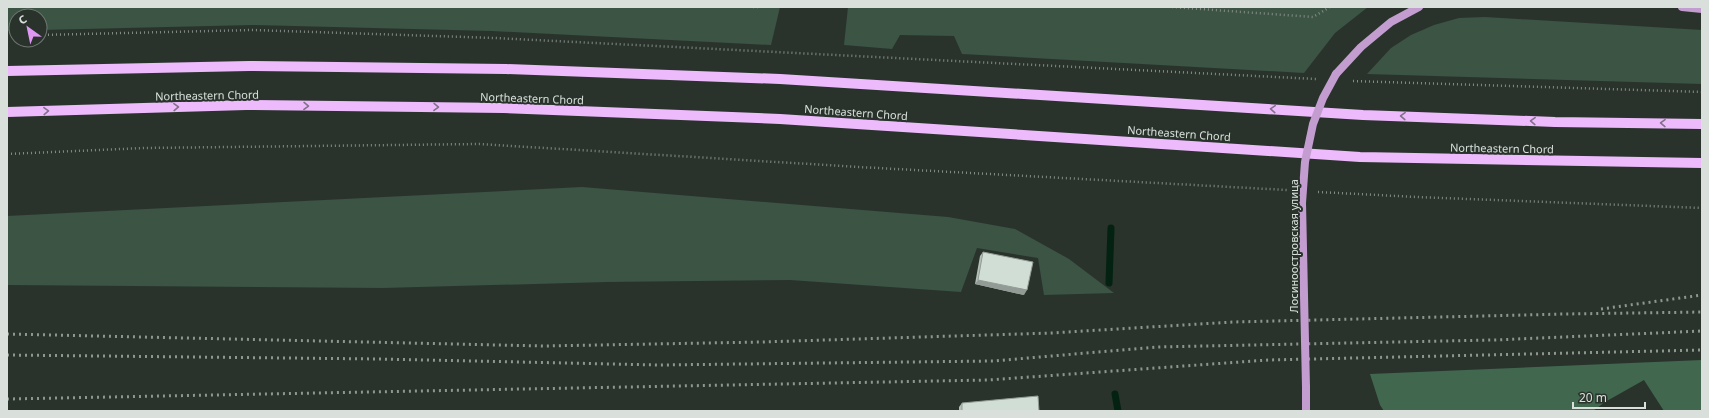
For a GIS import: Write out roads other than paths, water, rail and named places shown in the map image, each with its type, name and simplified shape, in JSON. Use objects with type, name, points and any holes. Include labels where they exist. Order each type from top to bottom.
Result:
[{"type":"main road","points":[[7,71],[249,66],[506,69],[780,79],[1363,115],[1556,122],[1702,124]]},
{"type":"main road","name":"Northeastern Chord","points":[[7,112],[246,105],[504,108],[780,119],[1360,157],[1702,163]]},
{"type":"street","name":"Лосиноостровская улица","points":[[1306,411],[1302,203],[1305,162],[1313,124],[1323,98],[1336,74],[1361,47],[1391,22],[1419,7]]},
{"type":"street","points":[[1682,7],[1702,9]]},
{"type":"waterway","points":[[1109,283],[1111,228]]},
{"type":"waterway","points":[[1115,394],[1118,411]]},
{"type":"railway","points":[[1601,309],[1702,295]]},
{"type":"railway","points":[[7,334],[543,346],[762,342],[1051,333],[1233,322],[1702,312]]},
{"type":"railway","points":[[7,355],[379,359],[659,365],[993,361],[1157,347],[1494,340],[1702,331]]},
{"type":"railway","points":[[7,399],[988,380],[1268,360],[1702,350]]}]
